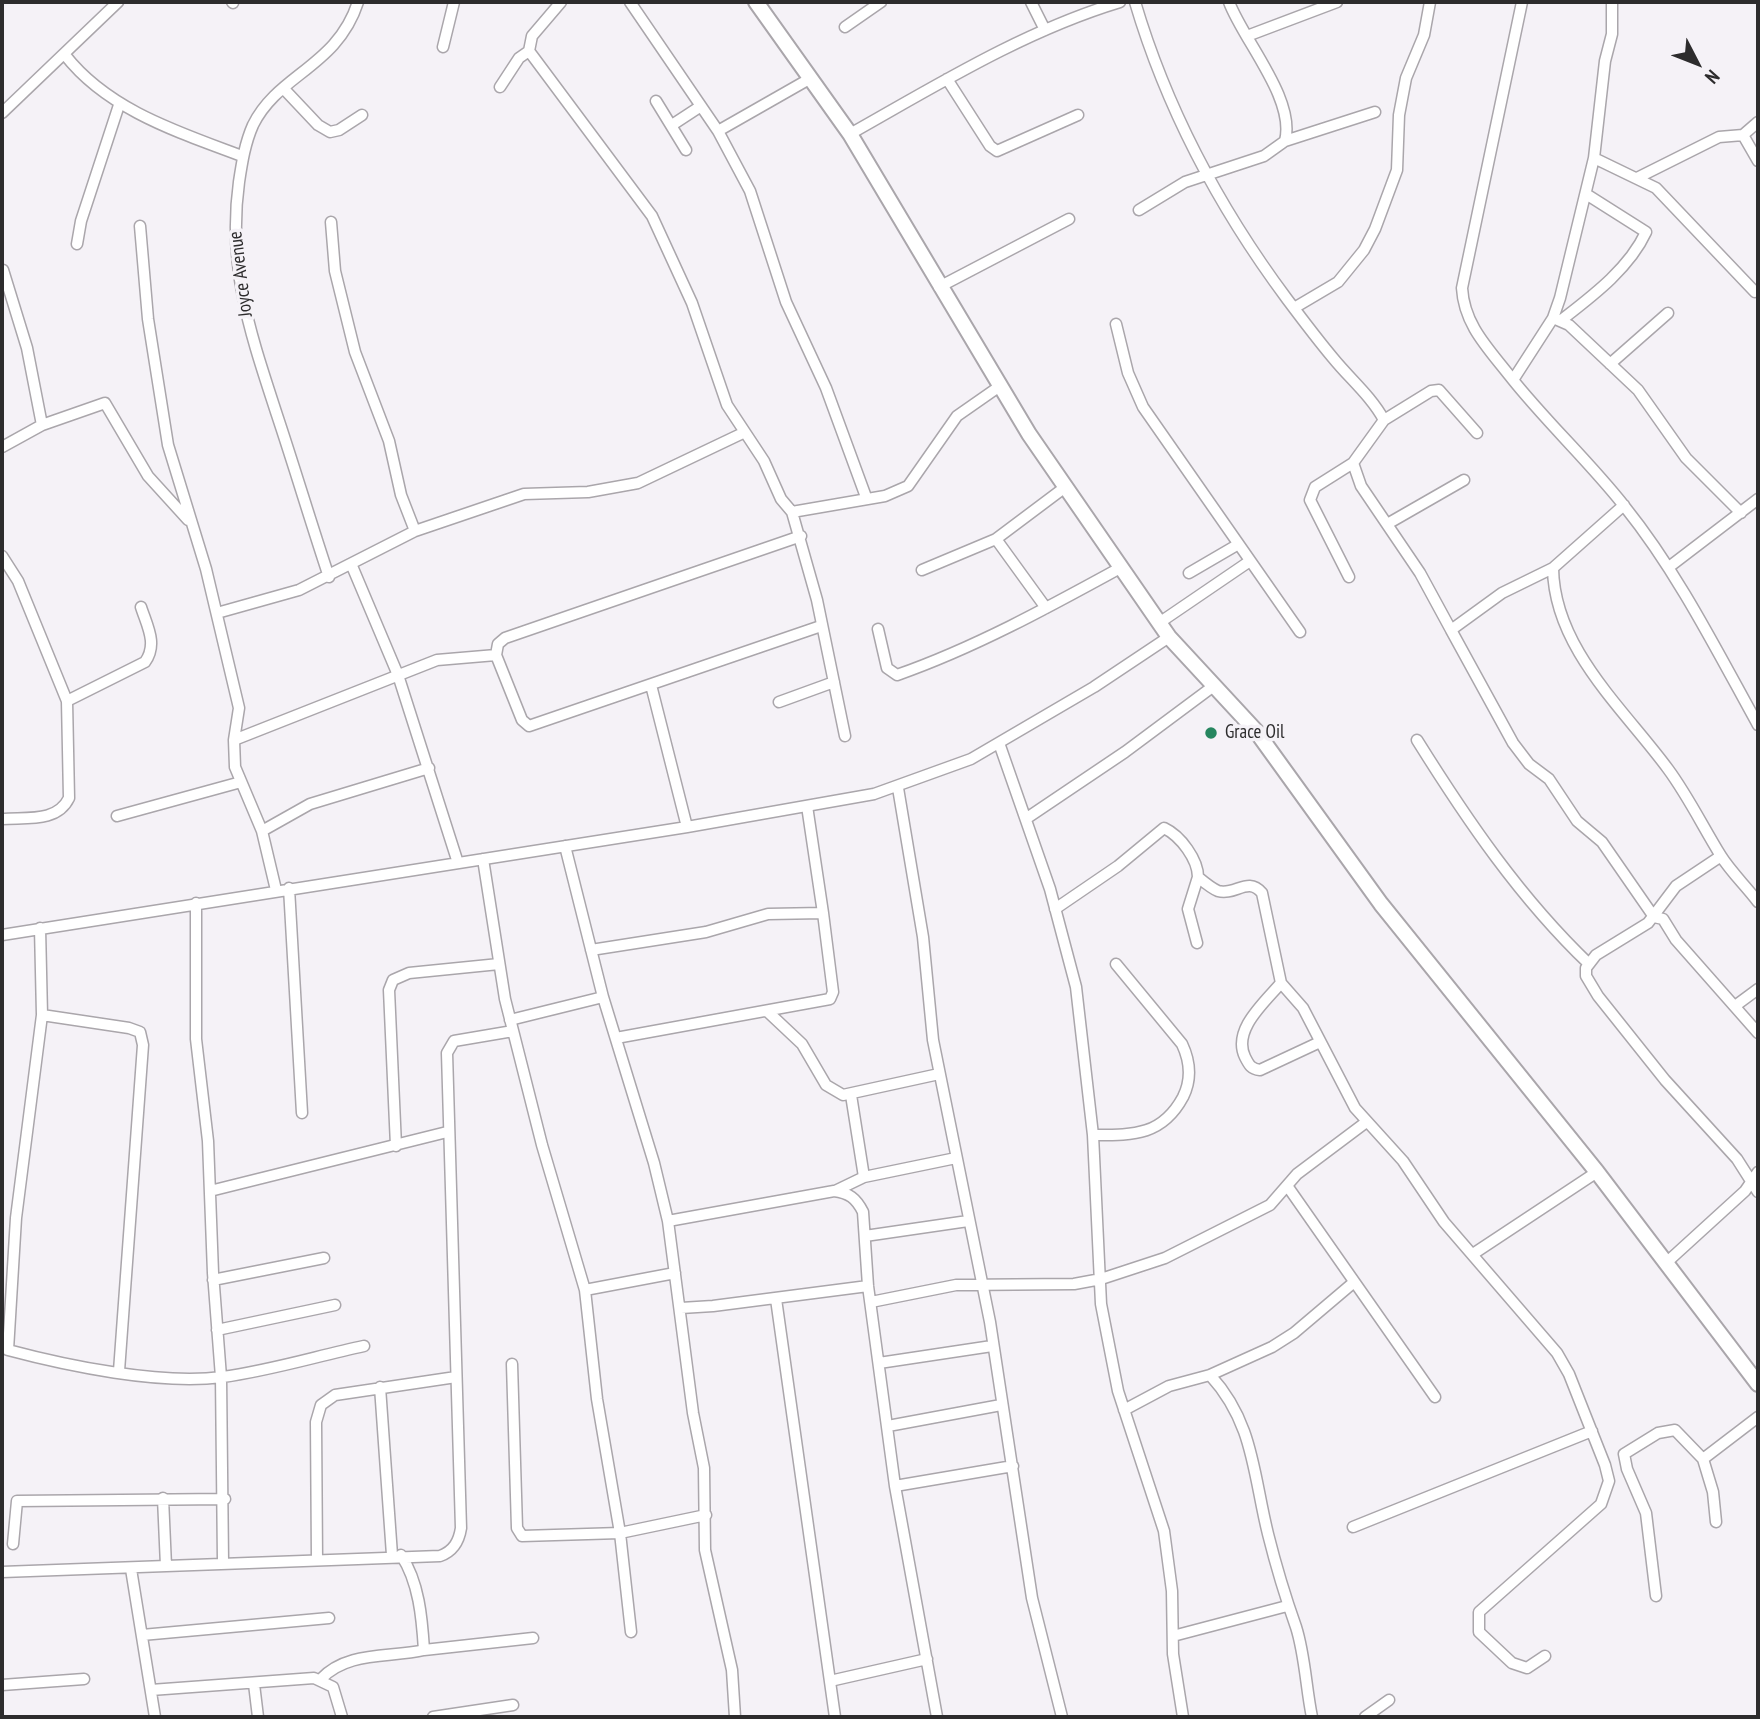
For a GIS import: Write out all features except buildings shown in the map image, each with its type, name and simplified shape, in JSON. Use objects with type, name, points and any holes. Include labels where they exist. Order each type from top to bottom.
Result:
[{"type":"main road","points":[[755,2],[850,134],[939,287],[1064,488],[1169,637],[1216,685],[1290,776],[1385,910],[1597,1172],[1758,1384]]},
{"type":"street","points":[[2,113],[118,2]]},
{"type":"street","name":"Joyce Avenue","points":[[329,577],[246,322],[235,227],[242,156],[254,124],[284,89],[334,48],[347,28],[358,2]]},
{"type":"street","points":[[443,47],[454,2]]},
{"type":"street","points":[[500,87],[519,58],[529,51],[532,36],[561,2]]},
{"type":"street","points":[[630,2],[718,131],[750,191],[786,302],[832,404],[866,497]]},
{"type":"street","points":[[845,27],[881,2]]},
{"type":"street","points":[[1031,2],[1045,30]]},
{"type":"street","points":[[850,134],[947,79],[1045,30],[1119,2]]},
{"type":"street","points":[[1135,2],[1160,79],[1205,174],[1294,308],[1333,359],[1372,401],[1384,420]]},
{"type":"street","points":[[1229,2],[1284,112],[1285,141]]},
{"type":"street","points":[[1247,36],[1337,2]]},
{"type":"street","points":[[1294,308],[1338,282],[1364,250],[1375,229],[1397,170],[1399,115],[1406,78],[1424,35],[1430,2]]},
{"type":"street","points":[[1522,2],[1462,288],[1467,317],[1535,409],[1624,505],[1669,567],[1758,725]]},
{"type":"street","points":[[1557,319],[1594,158],[1605,61],[1612,34],[1612,2]]},
{"type":"street","points":[[529,51],[652,216],[692,303],[724,397],[743,433],[764,461],[781,499],[792,512],[802,536],[845,736]]},
{"type":"street","points":[[65,55],[80,73],[119,105],[242,156]]},
{"type":"street","points":[[718,131],[811,78]]},
{"type":"street","points":[[947,79],[990,146],[997,151],[1078,115]]},
{"type":"street","points":[[284,89],[318,125],[330,132],[339,130],[362,116]]},
{"type":"street","points":[[656,102],[686,150]]},
{"type":"street","points":[[77,244],[81,221],[119,105]]},
{"type":"street","points":[[672,125],[701,106]]},
{"type":"street","points":[[1139,210],[1159,201],[1185,182],[1265,156],[1285,141],[1375,112]]},
{"type":"street","points":[[1637,178],[1719,137],[1743,135],[1758,122]]},
{"type":"street","points":[[1743,135],[1758,161]]},
{"type":"street","points":[[1594,158],[1656,188],[1755,292]]},
{"type":"street","points":[[1513,380],[1557,319],[1606,282],[1636,249],[1646,232],[1586,194]]},
{"type":"street","points":[[939,287],[1069,219]]},
{"type":"street","points":[[331,222],[335,271],[355,352],[389,441],[401,495],[415,531]]},
{"type":"street","points":[[140,226],[148,319],[162,416],[217,613],[239,708],[233,760],[262,831],[276,890]]},
{"type":"street","points":[[3,270],[27,348],[42,425]]},
{"type":"street","points":[[1610,364],[1668,313]]},
{"type":"street","points":[[1557,319],[1570,325],[1642,394],[1686,458],[1741,513]]},
{"type":"street","points":[[1116,324],[1128,373],[1143,407],[1300,632]]},
{"type":"street","points":[[792,512],[866,497],[885,496],[908,486],[957,416],[1000,386]]},
{"type":"street","points":[[1349,577],[1310,500],[1315,487],[1353,463],[1384,420],[1431,391],[1439,390],[1477,433]]},
{"type":"street","points":[[2,447],[42,425],[100,404],[109,405],[148,476],[189,520]]},
{"type":"street","points":[[217,613],[299,590],[352,566],[415,531],[524,494],[588,492],[638,483],[743,433]]},
{"type":"street","points":[[1353,463],[1361,485],[1389,523],[1514,743],[1530,764],[1549,779],[1577,821],[1602,842],[1654,917],[1666,923],[1676,940],[1758,1033]]},
{"type":"street","points":[[1389,523],[1464,480]]},
{"type":"street","points":[[922,570],[996,539],[1064,488]]},
{"type":"street","points":[[1669,567],[1758,499]]},
{"type":"street","points":[[1451,630],[1502,593],[1553,568],[1624,505]]},
{"type":"street","points":[[802,536],[505,638],[498,644],[496,655],[522,720],[529,726],[821,626]]},
{"type":"street","points":[[996,539],[1046,608]]},
{"type":"street","points":[[1189,573],[1237,545]]},
{"type":"street","points":[[2,556],[18,581],[67,701],[69,798],[66,806],[52,816],[2,819]]},
{"type":"street","points":[[1159,623],[1251,561]]},
{"type":"street","points":[[352,566],[398,676],[458,863]]},
{"type":"street","points":[[878,629],[887,668],[897,675],[932,663],[1046,608],[1119,568]]},
{"type":"street","points":[[1553,568],[1554,597],[1571,638],[1618,707],[1669,770],[1701,817],[1721,856],[1758,902]]},
{"type":"street","points":[[67,701],[145,662],[151,654],[152,639],[141,607]]},
{"type":"street","points":[[2,935],[687,827],[898,788],[946,770],[999,743],[1169,637]]},
{"type":"street","points":[[234,740],[447,657],[496,655]]},
{"type":"street","points":[[779,702],[834,682]]},
{"type":"street","points":[[651,685],[687,827]]},
{"type":"street","points":[[1027,818],[1125,752],[1216,685]]},
{"type":"street","points":[[1418,740],[1481,840],[1562,938],[1589,964]]},
{"type":"street","points":[[999,743],[1027,818],[1076,987],[1093,1135],[1107,1345],[1164,1531],[1170,1572],[1173,1636],[1184,1717]]},
{"type":"street","points":[[262,831],[310,804],[429,768]]},
{"type":"street","points":[[117,816],[241,782]]},
{"type":"street","points":[[898,788],[923,937],[939,1074],[990,1322],[1032,1598],[1062,1717]]},
{"type":"street","points":[[616,1038],[830,999],[833,992],[807,806]]},
{"type":"street","points":[[1055,909],[1118,866],[1164,828],[1171,831],[1195,862],[1198,877],[1188,909],[1197,943]]},
{"type":"street","points":[[565,846],[603,997],[668,1221],[693,1413],[704,1468],[705,1550],[732,1670],[735,1717]]},
{"type":"street","points":[[1721,856],[1676,886],[1654,917],[1638,930],[1603,949],[1589,964],[1586,976],[1598,996],[1665,1080],[1737,1159],[1758,1192]]},
{"type":"street","points":[[483,859],[499,964],[512,1026],[585,1290],[597,1399],[620,1533],[631,1632]]},
{"type":"street","points":[[1198,877],[1219,891],[1248,885],[1259,889],[1265,898],[1272,931],[1275,967],[1281,983],[1303,1008],[1365,1123],[1403,1161],[1444,1222],[1557,1353],[1592,1431],[1609,1481],[1606,1496],[1580,1524],[1479,1612],[1479,1632],[1512,1664],[1527,1668],[1545,1656]]},
{"type":"street","points":[[289,888],[302,1113]]},
{"type":"street","points":[[196,903],[196,1039],[208,1141],[213,1280],[221,1377],[225,1499],[223,1562]]},
{"type":"street","points":[[592,950],[706,932],[768,914],[823,913]]},
{"type":"street","points":[[40,928],[42,1015],[16,1218],[8,1350],[169,1378],[221,1377],[364,1346]]},
{"type":"street","points":[[396,1146],[390,1064],[391,984],[397,977],[409,972],[499,964]]},
{"type":"street","points":[[1093,1135],[1136,1133],[1164,1124],[1172,1116],[1187,1089],[1190,1070],[1182,1044],[1116,964]]},
{"type":"street","points":[[1281,983],[1241,1034],[1240,1046],[1250,1066],[1260,1070],[1320,1042]]},
{"type":"street","points":[[1735,1006],[1758,989]]},
{"type":"street","points":[[2,1572],[131,1569],[223,1562],[397,1555],[440,1556],[451,1549],[460,1536],[447,1132],[448,1047],[459,1039],[512,1026],[603,997]]},
{"type":"street","points":[[768,1012],[802,1044],[826,1085],[843,1095],[939,1074]]},
{"type":"street","points":[[42,1015],[129,1028],[139,1032],[143,1045],[119,1371]]},
{"type":"street","points":[[851,1095],[864,1177]]},
{"type":"street","points":[[871,1302],[981,1283],[1029,1286],[1101,1279],[1165,1258],[1270,1205],[1297,1174],[1365,1123]]},
{"type":"street","points":[[210,1191],[447,1132]]},
{"type":"street","points":[[668,1221],[834,1191],[864,1177],[956,1158]]},
{"type":"street","points":[[1473,1254],[1597,1172]]},
{"type":"street","points":[[1666,1263],[1745,1191],[1758,1172]]},
{"type":"street","points":[[1288,1187],[1435,1397]]},
{"type":"street","points":[[834,1191],[849,1195],[859,1204],[895,1486],[937,1717]]},
{"type":"street","points":[[865,1236],[968,1222]]},
{"type":"street","points":[[213,1280],[324,1258]]},
{"type":"street","points":[[585,1290],[675,1273]]},
{"type":"street","points":[[1125,1410],[1169,1386],[1210,1375],[1247,1360],[1294,1333],[1353,1283]]},
{"type":"street","points":[[681,1308],[776,1299],[868,1286]]},
{"type":"street","points":[[776,1299],[835,1717]]},
{"type":"street","points":[[217,1330],[335,1305]]},
{"type":"street","points":[[879,1363],[992,1346]]},
{"type":"street","points":[[512,1364],[517,1528],[522,1536],[530,1538],[620,1533],[706,1515]]},
{"type":"street","points":[[1210,1375],[1234,1405],[1255,1458],[1259,1496],[1287,1606],[1296,1627],[1312,1717]]},
{"type":"street","points":[[317,1560],[318,1410],[335,1395],[456,1377]]},
{"type":"street","points":[[380,1387],[397,1555],[411,1570],[424,1650]]},
{"type":"street","points":[[888,1426],[1001,1405]]},
{"type":"street","points":[[1703,1459],[1758,1417]]},
{"type":"street","points":[[1656,1596],[1646,1513],[1627,1469],[1624,1454],[1658,1433],[1675,1430],[1703,1459],[1713,1492],[1716,1522]]},
{"type":"street","points":[[1353,1527],[1592,1431]]},
{"type":"street","points":[[895,1486],[1013,1465]]},
{"type":"street","points":[[163,1499],[166,1566]]},
{"type":"street","points":[[13,1544],[17,1501],[225,1499]]},
{"type":"street","points":[[131,1569],[155,1717]]},
{"type":"street","points":[[1173,1636],[1287,1606]]},
{"type":"street","points":[[142,1635],[329,1618]]},
{"type":"street","points":[[151,1690],[321,1679],[339,1664],[354,1659],[533,1638]]},
{"type":"street","points":[[830,1681],[928,1659]]},
{"type":"street","points":[[2,1685],[84,1679]]},
{"type":"street","points":[[321,1679],[333,1687],[342,1717]]},
{"type":"street","points":[[254,1684],[258,1717]]},
{"type":"street","points":[[1365,1717],[1389,1700]]},
{"type":"street","points":[[433,1717],[513,1705]]},
{"type":"place","name":"Grace Oil","points":[[1211,733]]}]
